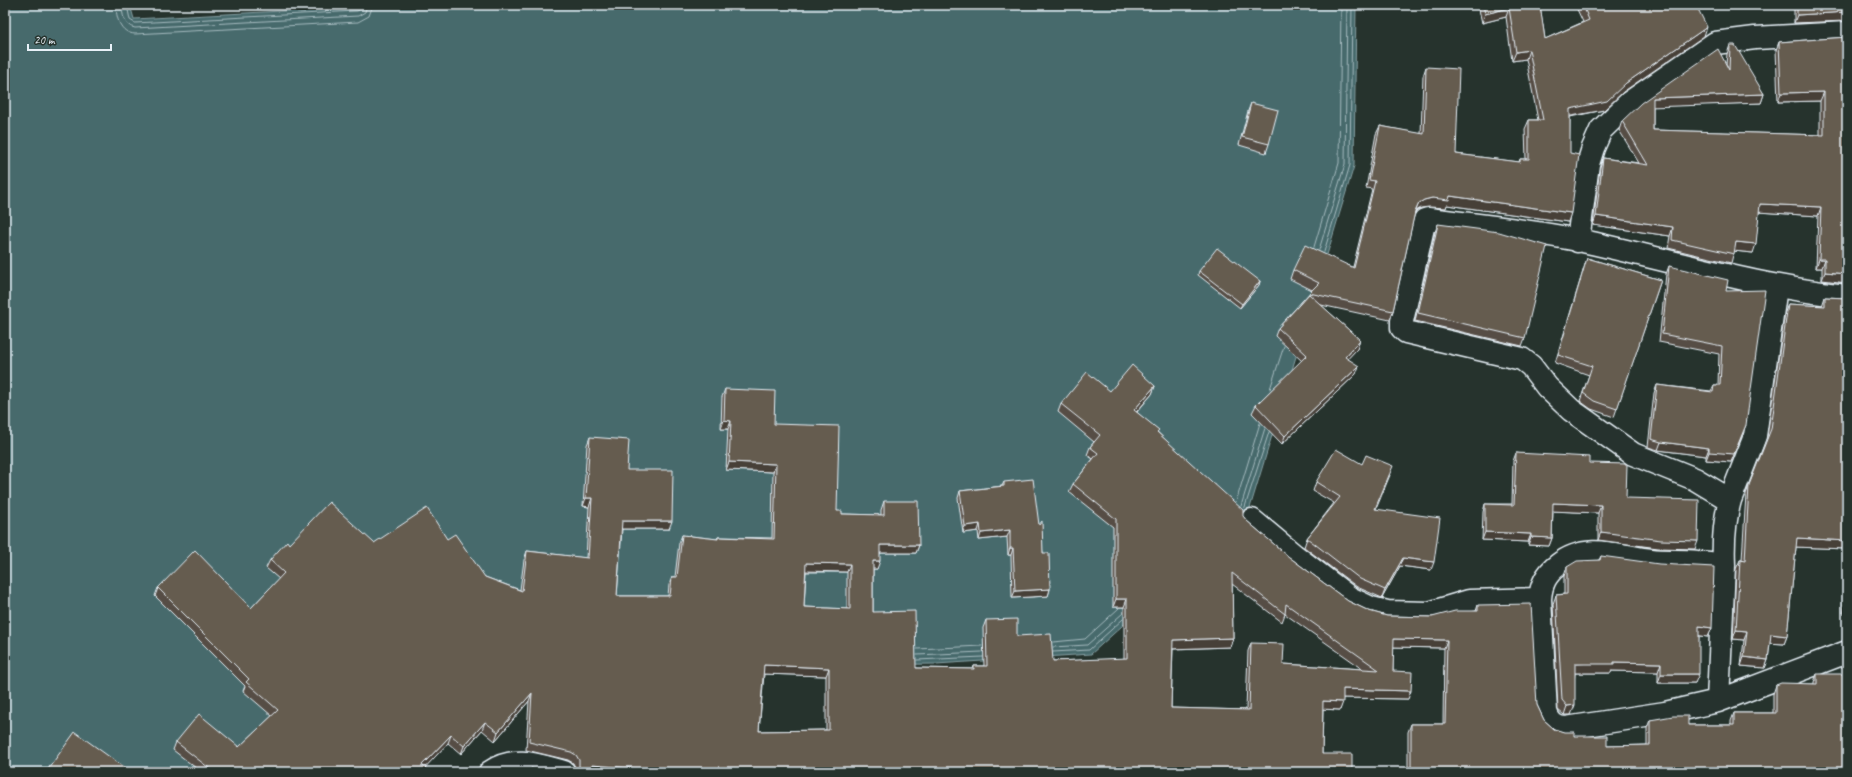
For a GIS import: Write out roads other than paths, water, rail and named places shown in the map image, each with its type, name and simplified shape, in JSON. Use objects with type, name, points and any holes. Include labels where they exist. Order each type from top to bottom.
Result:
[{"type":"street","points":[[1578,240],[1588,164],[1593,148],[1601,130],[1630,102],[1715,43],[1755,38],[1847,32]]},
{"type":"street","points":[[1730,500],[1696,479],[1633,454],[1571,410],[1547,387],[1531,366],[1522,359],[1409,333],[1402,328],[1402,321],[1425,220],[1428,218],[1578,240],[1679,263],[1719,275],[1776,287],[1847,296]]},
{"type":"street","points":[[1718,701],[1724,565],[1723,543],[1726,516],[1730,500],[1755,436],[1776,287]]},
{"type":"street","points":[[1252,520],[1294,555],[1350,598],[1371,608],[1387,612],[1429,613],[1469,601],[1540,599]]},
{"type":"street","points":[[1724,565],[1652,560],[1603,552],[1581,553],[1567,557],[1549,572],[1541,588],[1540,599],[1546,712],[1549,720],[1559,728],[1665,713],[1718,701],[1847,652]]},
{"type":"street","points":[[490,772],[510,762],[526,763],[564,772]]},
{"type":"water","points":[[5,5],[130,5],[134,19],[393,5],[1356,5],[1354,166],[1249,511],[1091,654],[936,664],[573,667],[381,772],[5,772]]}]
